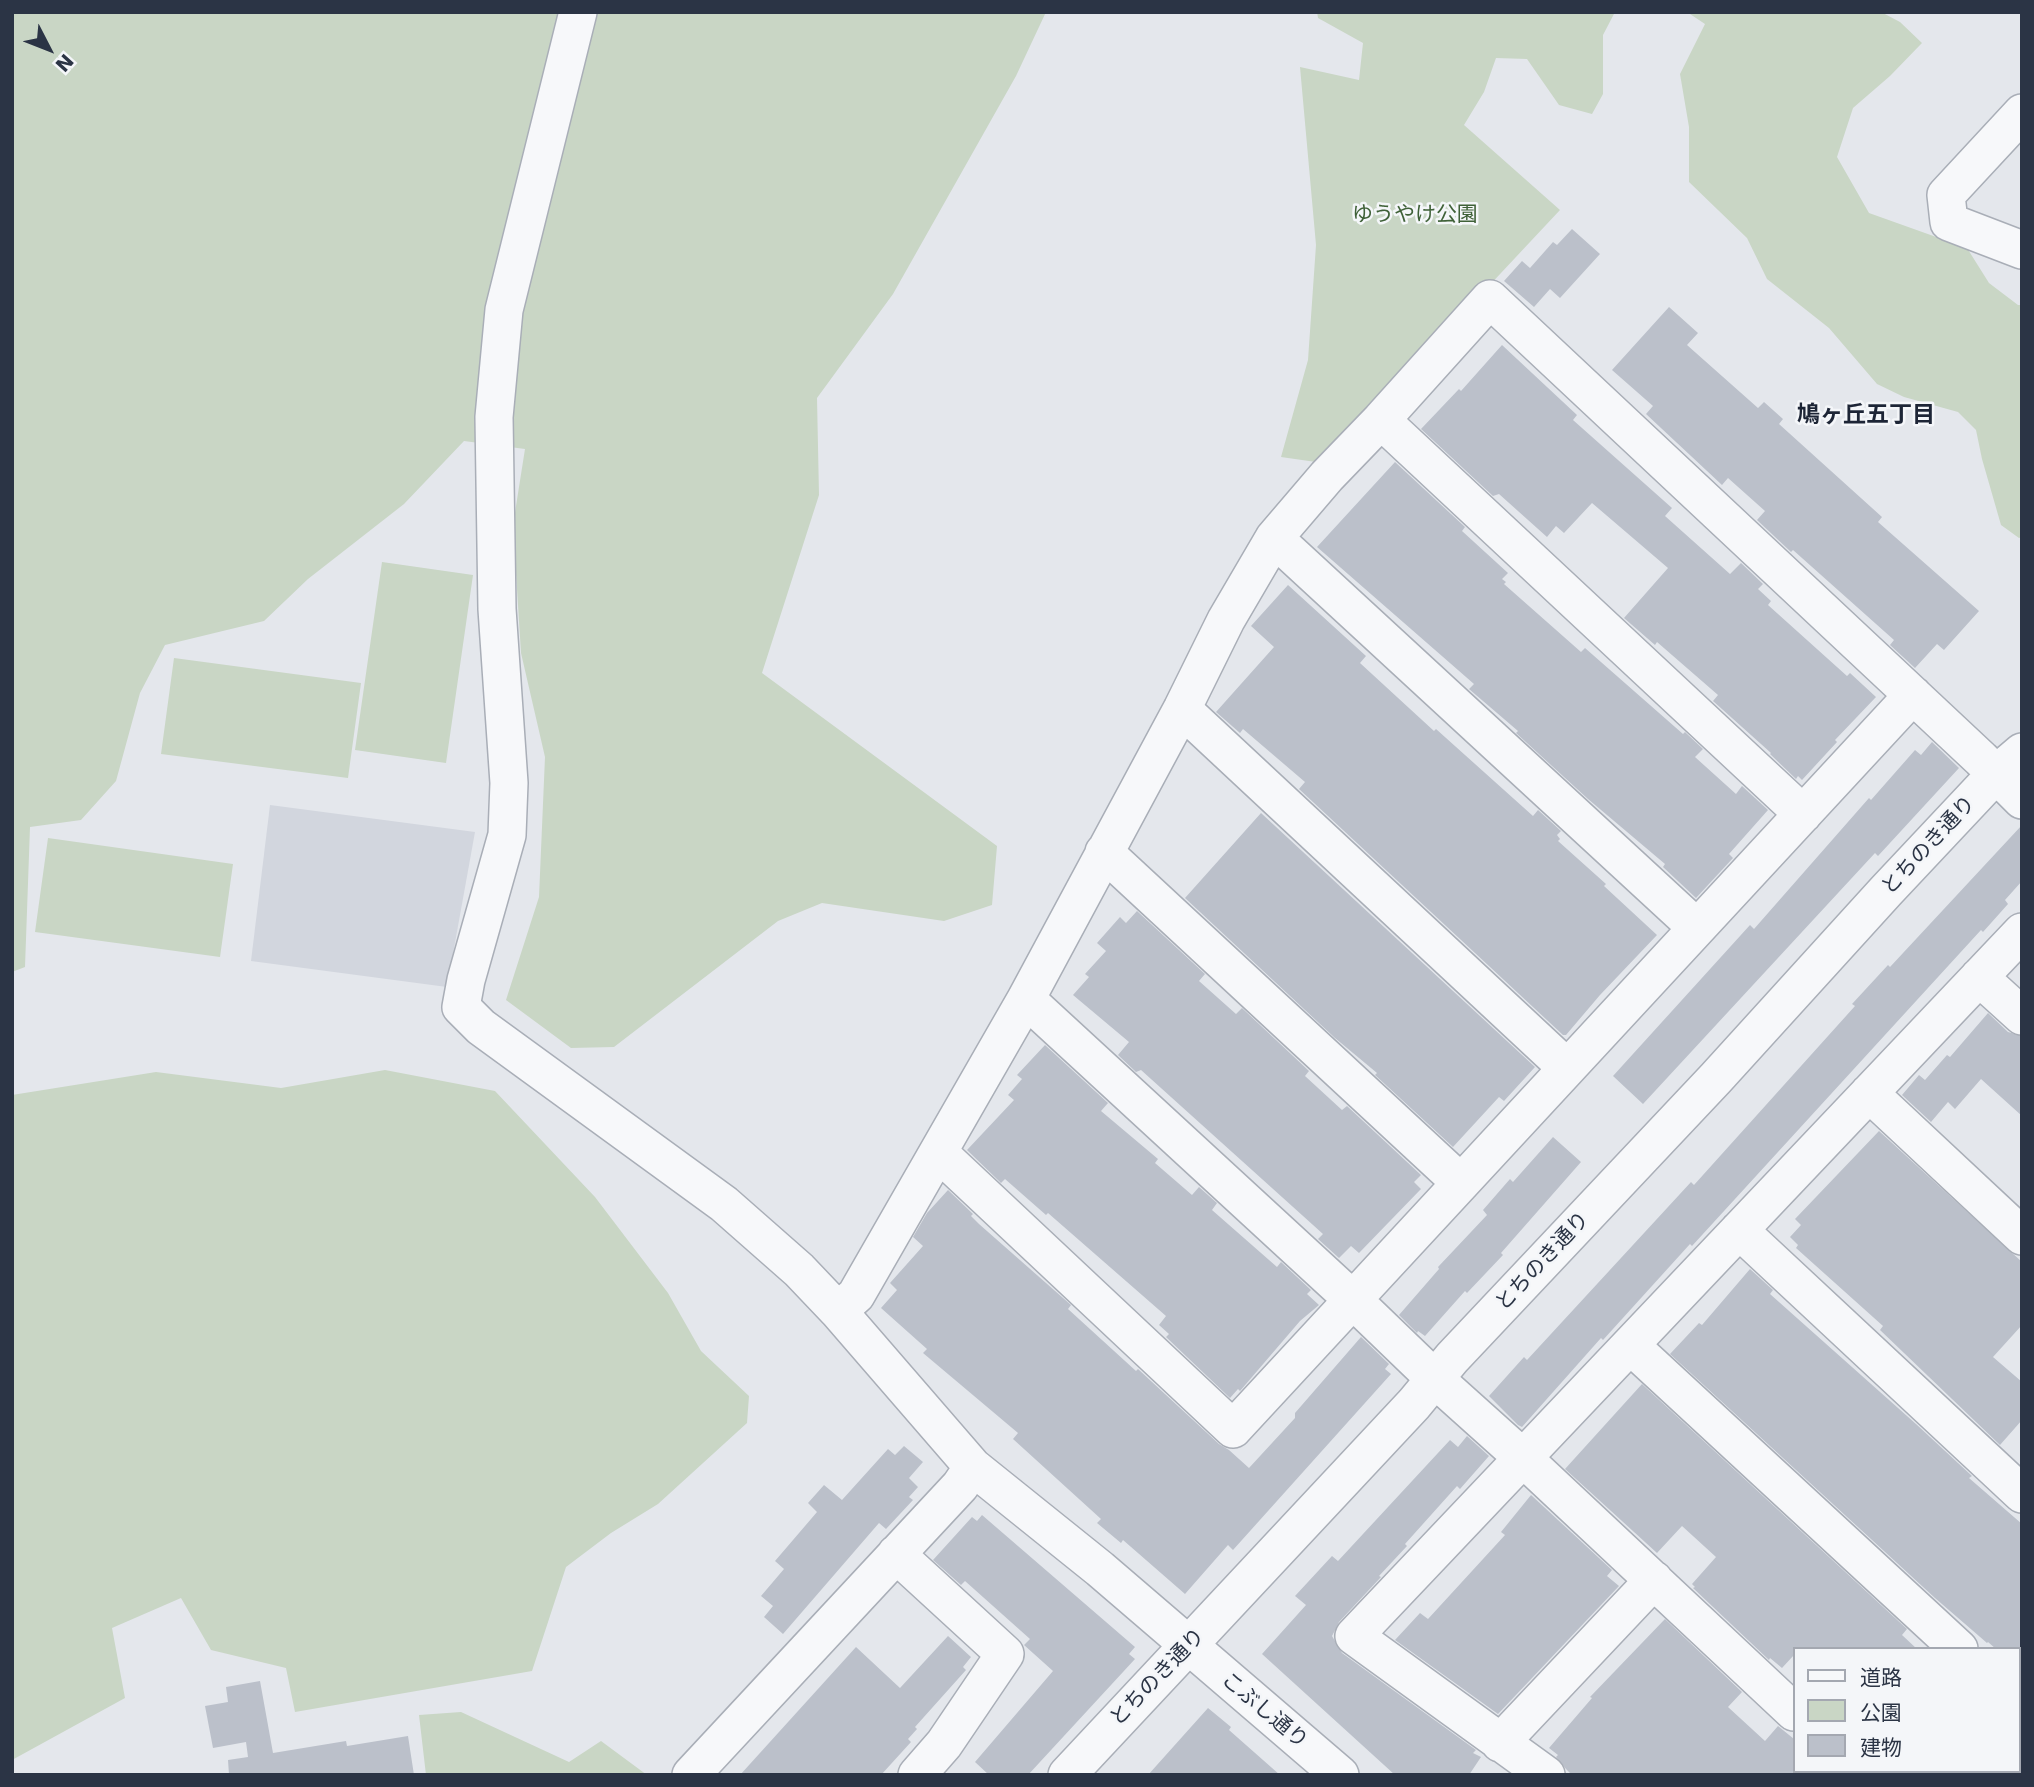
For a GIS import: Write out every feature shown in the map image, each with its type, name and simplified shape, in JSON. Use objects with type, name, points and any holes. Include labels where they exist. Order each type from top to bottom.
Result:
[{"type":"street","name":"こぶし通り","points":[[578,12],[504,310],[494,417],[497,609],[509,783],[507,835],[466,980],[461,1007],[481,1027],[724,1204],[799,1270],[838,1311],[973,1468],[1100,1569],[1340,1775]]},
{"type":"street","points":[[2022,113],[1946,195],[1949,222],[2022,250]]},
{"type":"street","points":[[838,1311],[856,1295],[1026,999],[1182,709],[1226,620],[1274,538],[1328,475],[1381,421],[1490,299],[1981,759],[2009,763],[2022,800]]},
{"type":"street","points":[[1381,421],[1803,814]]},
{"type":"street","points":[[1274,538],[1697,928]]},
{"type":"street","points":[[939,1153],[1233,1429],[1913,695]]},
{"type":"street","points":[[1182,709],[1567,1068]]},
{"type":"street","name":"とちのき通り","points":[[1067,1775],[1189,1646],[1452,1358],[1716,1078],[1886,891],[2009,763]]},
{"type":"street","points":[[1104,852],[1461,1183]]},
{"type":"street","points":[[1546,1775],[1354,1636],[2022,932]]},
{"type":"street","points":[[1979,977],[2022,1016]]},
{"type":"street","points":[[1026,999],[1792,1710]]},
{"type":"street","points":[[1869,1093],[2022,1236]]},
{"type":"street","points":[[1739,1230],[2022,1494]]},
{"type":"street","points":[[1630,1345],[1957,1647]]},
{"type":"street","points":[[691,1775],[960,1486],[973,1468]]},
{"type":"street","points":[[896,1554],[1005,1654],[944,1744],[917,1775]]},
{"type":"street","points":[[1500,1744],[1654,1580]]},
{"type":"shaded area","points":[[270,805],[475,832],[447,987],[251,961]]},
{"type":"green space","points":[[12,12],[1046,12],[1016,76],[893,294],[817,398],[819,495],[762,673],[997,846],[992,905],[944,921],[822,903],[778,921],[614,1047],[571,1048],[506,1000],[539,897],[545,757],[521,653],[513,525],[525,449],[464,441],[404,504],[308,579],[264,621],[165,645],[140,693],[116,781],[81,820],[30,827],[25,967],[12,972]]},
{"type":"green space","name":"ゆうやけ公園","points":[[1317,12],[1615,12],[1603,35],[1603,94],[1592,114],[1559,105],[1527,59],[1496,58],[1484,92],[1464,125],[1560,210],[1323,463],[1281,457],[1308,360],[1316,245],[1300,67],[1359,80],[1363,43],[1318,18]]},
{"type":"green space","points":[[1687,12],[1881,12],[1900,22],[1922,43],[1853,108],[1837,157],[1869,213],[1967,248],[1989,283],[2018,305],[2022,305],[2022,537],[2019,538],[2001,525],[1976,430],[1958,412],[1904,397],[1877,384],[1829,328],[1767,279],[1747,238],[1689,182],[1689,127],[1680,74],[1705,24]]},
{"type":"green space","points":[[382,562],[473,575],[446,763],[355,750]]},
{"type":"green space","points":[[174,658],[361,683],[348,778],[161,754]]},
{"type":"green space","points":[[48,838],[233,864],[220,957],[35,932]]},
{"type":"green space","points":[[385,1070],[495,1091],[595,1197],[668,1293],[701,1351],[749,1396],[747,1423],[658,1504],[611,1533],[566,1567],[532,1671],[295,1712],[286,1668],[211,1650],[181,1598],[112,1628],[125,1698],[12,1760],[12,1095],[156,1072],[281,1088]]},
{"type":"green space","points":[[461,1712],[569,1762],[601,1741],[647,1775],[426,1775],[419,1715]]},
{"type":"building","points":[[1572,229],[1600,254],[1560,298],[1550,289],[1534,307],[1504,281],[1522,261],[1530,268],[1553,242],[1557,245]]},
{"type":"building","points":[[1669,307],[1698,333],[1687,345],[1758,408],[1764,402],[1783,419],[1779,424],[1882,517],[1878,522],[1979,611],[1944,650],[1937,644],[1915,668],[1890,645],[1894,640],[1757,520],[1765,511],[1728,478],[1722,485],[1646,414],[1653,406],[1612,370]]},
{"type":"building","points":[[1502,345],[1577,415],[1573,420],[1672,508],[1665,516],[1730,574],[1741,563],[1763,584],[1758,589],[1771,601],[1768,605],[1847,676],[1850,673],[1876,697],[1802,780],[1798,776],[1796,779],[1713,701],[1718,695],[1657,642],[1655,645],[1624,618],[1668,568],[1592,503],[1564,533],[1556,526],[1547,537],[1499,494],[1493,496],[1421,429],[1459,389],[1461,391]]},
{"type":"building","points":[[1395,462],[1465,527],[1462,531],[1508,573],[1502,579],[1506,582],[1504,584],[1581,652],[1585,648],[1683,734],[1685,732],[1703,749],[1695,757],[1736,794],[1742,786],[1768,810],[1729,854],[1733,858],[1696,898],[1663,867],[1665,864],[1588,799],[1516,733],[1518,731],[1469,689],[1474,684],[1317,547]]},
{"type":"building","points":[[1288,585],[1366,656],[1360,663],[1434,731],[1436,729],[1533,816],[1538,810],[1561,831],[1557,835],[1560,839],[1558,841],[1657,935],[1566,1035],[1299,789],[1305,782],[1243,729],[1240,733],[1216,712],[1274,647],[1251,626]]},
{"type":"building","points":[[1932,742],[1959,768],[1878,856],[1875,853],[1643,1104],[1613,1076],[1750,925],[1754,929],[1869,798],[1871,800],[1915,750],[1921,755]]},
{"type":"building","points":[[1261,813],[1535,1067],[1504,1101],[1499,1097],[1453,1147],[1375,1075],[1377,1073],[1335,1038],[1185,898]]},
{"type":"building","points":[[2022,825],[2022,881],[2005,900],[2008,904],[1983,932],[1981,930],[1692,1246],[1690,1244],[1603,1340],[1601,1338],[1522,1427],[1518,1425],[1489,1396],[1524,1357],[1527,1360],[1691,1182],[1694,1185],[1855,1006],[1852,1004]]},
{"type":"building","points":[[1137,911],[1205,974],[1199,981],[1236,1014],[1242,1008],[1309,1071],[1305,1076],[1342,1110],[1347,1106],[1421,1175],[1414,1182],[1421,1189],[1359,1253],[1351,1246],[1339,1258],[1318,1239],[1323,1234],[1141,1070],[1136,1072],[1118,1055],[1129,1042],[1073,995],[1089,977],[1085,974],[1106,951],[1097,943],[1120,917],[1126,923]]},
{"type":"building","points":[[1988,1013],[2008,1032],[2022,1036],[2022,1116],[1981,1079],[1955,1109],[1948,1102],[1931,1122],[1902,1095],[1919,1075],[1925,1080],[1947,1055],[1950,1057]]},
{"type":"building","points":[[1045,1045],[1108,1103],[1101,1111],[1158,1159],[1155,1163],[1192,1195],[1199,1187],[1217,1203],[1212,1210],[1277,1267],[1281,1262],[1311,1290],[1307,1294],[1319,1305],[1300,1321],[1240,1391],[1238,1389],[1230,1398],[1166,1337],[1169,1334],[1159,1325],[1166,1316],[1048,1213],[1046,1215],[1005,1179],[1001,1183],[967,1150],[1014,1100],[1008,1095],[1022,1079],[1017,1075]]},
{"type":"building","points":[[1879,1131],[2022,1262],[2022,1325],[1993,1357],[2022,1382],[2022,1420],[2000,1445],[1880,1330],[1883,1326],[1796,1248],[1798,1245],[1790,1237],[1801,1225],[1795,1219]]},
{"type":"building","points":[[1553,1137],[1581,1162],[1501,1253],[1503,1255],[1467,1293],[1465,1291],[1425,1336],[1418,1331],[1417,1333],[1399,1315],[1438,1267],[1487,1215],[1483,1210],[1510,1179],[1513,1182]]},
{"type":"building","points":[[948,1190],[973,1214],[971,1216],[979,1224],[1071,1305],[1068,1309],[1249,1468],[1295,1418],[1295,1413],[1361,1337],[1389,1364],[1385,1369],[1391,1374],[1233,1550],[1228,1545],[1185,1594],[1123,1540],[1121,1543],[1097,1523],[1101,1519],[1013,1439],[1018,1433],[923,1353],[927,1349],[881,1308],[897,1290],[890,1283],[923,1246],[913,1237],[927,1213]]},
{"type":"building","points":[[1750,1269],[1773,1290],[1770,1294],[1916,1424],[1972,1476],[1969,1478],[2022,1524],[2022,1672],[2020,1647],[1994,1647],[1987,1643],[1670,1354],[1699,1323],[1702,1325]]},
{"type":"building","points":[[1642,1384],[1907,1629],[1902,1635],[1915,1647],[1792,1647],[1792,1657],[1782,1668],[1770,1658],[1769,1660],[1693,1588],[1695,1587],[1692,1584],[1716,1557],[1682,1526],[1657,1553],[1565,1469]]},
{"type":"building","points":[[1467,1436],[1489,1456],[1460,1489],[1457,1486],[1405,1544],[1407,1546],[1379,1576],[1381,1577],[1339,1622],[1332,1636],[1342,1653],[1476,1750],[1473,1753],[1481,1757],[1469,1775],[1395,1775],[1262,1654],[1306,1605],[1295,1596],[1332,1556],[1338,1561],[1450,1440],[1458,1447]]},
{"type":"building","points":[[904,1446],[923,1462],[909,1478],[918,1487],[909,1497],[913,1500],[886,1529],[879,1523],[783,1634],[764,1617],[773,1606],[761,1596],[784,1569],[775,1561],[817,1512],[808,1503],[824,1485],[842,1500],[888,1449],[895,1455]]},
{"type":"building","points":[[1531,1495],[1612,1570],[1607,1576],[1619,1586],[1498,1714],[1395,1640],[1420,1613],[1428,1619],[1505,1535],[1501,1532]]},
{"type":"building","points":[[982,1515],[1135,1647],[1129,1654],[1135,1659],[1028,1775],[989,1775],[975,1762],[1053,1671],[1024,1645],[1030,1639],[965,1581],[961,1585],[933,1560],[972,1517],[977,1521]]},
{"type":"building","points":[[1665,1619],[1742,1692],[1728,1707],[1765,1741],[1778,1726],[1792,1737],[1794,1775],[1572,1775],[1556,1757],[1558,1755],[1549,1748],[1592,1698],[1590,1697]]},
{"type":"building","points":[[948,1636],[971,1657],[963,1667],[966,1670],[915,1727],[917,1729],[908,1739],[911,1742],[881,1775],[740,1775],[856,1647],[900,1688]]},
{"type":"building","points":[[260,1681],[273,1753],[346,1741],[347,1746],[408,1736],[414,1775],[229,1775],[228,1760],[248,1757],[246,1742],[213,1748],[205,1706],[228,1702],[226,1687]]},
{"type":"building","points":[[1208,1708],[1231,1727],[1229,1730],[1280,1775],[1148,1775]]},
{"type":"district","name":"鳩ヶ丘五丁目","points":[[1866,416]]}]
